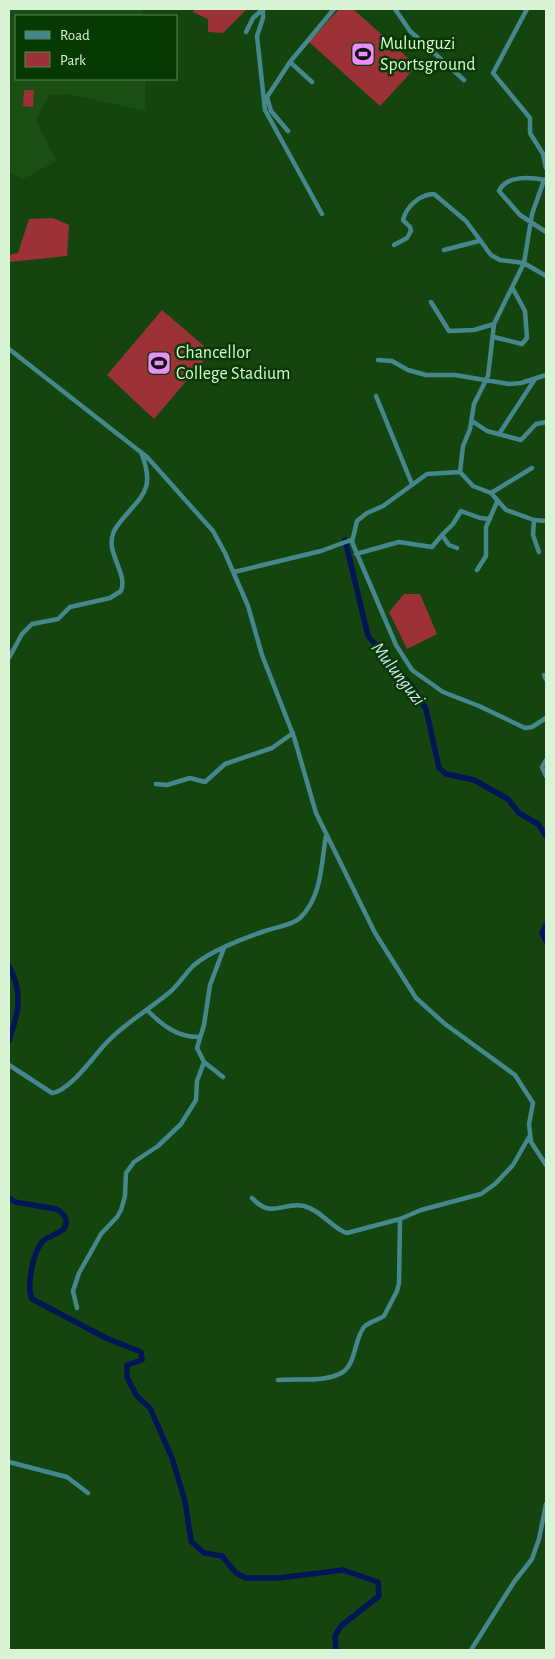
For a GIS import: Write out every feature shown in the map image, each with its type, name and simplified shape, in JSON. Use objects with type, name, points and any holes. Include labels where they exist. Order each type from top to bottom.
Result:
[{"type":"street","points":[[288,131],[271,111],[267,97],[290,62],[334,9]]},
{"type":"street","points":[[395,9],[410,31],[464,80]]},
{"type":"street","points":[[527,9],[493,73],[530,118],[530,134],[542,154],[546,168]]},
{"type":"street","points":[[246,32],[253,18],[263,10]]},
{"type":"street","points":[[263,10],[263,18],[257,36],[264,106],[322,214]]},
{"type":"street","points":[[290,62],[312,82]]},
{"type":"street","points":[[460,472],[463,446],[472,421],[475,398],[487,380],[494,337],[494,324],[513,289],[524,263],[530,223],[546,179],[525,177],[504,184],[500,188],[501,194],[530,223],[546,232]]},
{"type":"street","points":[[394,245],[407,238],[411,231],[410,227],[403,220],[406,212],[416,201],[429,194],[438,196],[459,214],[491,255],[500,260],[524,263],[546,276]]},
{"type":"street","points":[[444,250],[479,240]]},
{"type":"street","points":[[494,337],[522,344],[527,338],[525,311],[513,289]]},
{"type":"street","points":[[431,302],[449,331],[474,330],[494,324]]},
{"type":"street","points":[[9,349],[155,464],[213,531],[234,572],[248,606],[268,672],[293,733],[314,808],[375,933],[413,995],[445,1024],[502,1065],[522,1083],[533,1103],[529,1124],[534,1150],[546,1165]]},
{"type":"street","points":[[378,360],[392,361],[408,370],[426,376],[447,374],[509,384],[521,383],[546,375]]},
{"type":"street","points":[[499,434],[534,379]]},
{"type":"street","points":[[376,396],[412,484]]},
{"type":"street","points":[[472,421],[487,431],[521,440],[536,424],[546,422]]},
{"type":"street","points":[[9,658],[22,634],[32,624],[58,618],[70,607],[110,598],[121,591],[122,583],[115,562],[112,538],[115,529],[146,492],[146,471],[140,451]]},
{"type":"street","points":[[491,493],[532,468]]},
{"type":"street","points":[[546,521],[534,520],[506,510],[491,493],[474,486],[460,472],[433,472],[412,484],[385,505],[368,512],[357,521],[351,540],[382,608],[396,645],[413,671],[443,692],[479,706],[525,728],[532,727],[546,718]]},
{"type":"street","points":[[477,570],[486,556],[488,546],[486,531],[497,502]]},
{"type":"street","points":[[356,554],[399,542],[432,548],[453,524],[461,511],[480,518],[490,518]]},
{"type":"street","points":[[534,520],[533,535],[538,552]]},
{"type":"street","points":[[442,535],[449,545],[457,548]]},
{"type":"street","points":[[234,572],[321,551],[351,540]]},
{"type":"street","points":[[156,784],[166,785],[190,778],[205,782],[226,764],[272,748],[293,733]]},
{"type":"street","points":[[546,760],[542,767],[546,776]]},
{"type":"street","points":[[9,1065],[55,1093],[68,1084],[126,1025],[182,981],[195,964],[224,948],[265,931],[295,922],[302,916],[319,885],[326,836]]},
{"type":"street","points":[[222,1077],[204,1062],[197,1050],[210,985],[224,948]]},
{"type":"street","points":[[147,1010],[170,1030],[190,1037],[200,1037]]},
{"type":"street","points":[[77,1308],[73,1291],[79,1272],[96,1241],[121,1210],[126,1172],[134,1162],[158,1146],[181,1124],[196,1100],[197,1082],[204,1062]]},
{"type":"street","points":[[252,1198],[259,1205],[271,1210],[298,1205],[306,1206],[346,1233],[400,1219],[421,1210],[486,1191],[513,1165],[530,1136]]},
{"type":"street","points":[[278,1380],[325,1377],[341,1373],[347,1367],[362,1331],[370,1322],[384,1316],[397,1292],[400,1219]]},
{"type":"street","points":[[9,1462],[67,1477],[88,1493]]},
{"type":"street","points":[[470,1650],[514,1582],[532,1559],[539,1539],[546,1504]]},
{"type":"shaded area","points":[[9,9],[143,9],[143,15],[15,15],[15,80],[145,80],[146,111],[67,94],[49,95],[36,120],[56,161],[23,179],[9,172]]},
{"type":"green space","points":[[194,9],[247,9],[223,33],[208,32],[208,19],[193,12]]},
{"type":"green space","name":"Mulunguzi Sportsground","points":[[339,9],[353,9],[417,66],[380,106],[309,42]]},
{"type":"green space","points":[[24,90],[34,90],[33,107],[23,106]]},
{"type":"green space","points":[[53,218],[69,225],[67,256],[9,262],[9,255],[18,253],[29,219]]},
{"type":"green space","name":"Chancellor College Stadium","points":[[162,310],[211,352],[154,419],[107,375]]},
{"type":"green space","points":[[404,594],[420,594],[437,634],[407,649],[389,612]]},
{"type":"waterway","name":"Mulunguzi","points":[[345,540],[368,636],[412,686],[426,709],[439,768],[446,774],[474,780],[508,799],[519,813],[538,824],[546,836]]},
{"type":"waterway","name":"Mulunguzi","points":[[546,925],[542,933],[546,941]]},
{"type":"waterway","points":[[9,966],[14,976],[18,995],[17,1013],[9,1041]]},
{"type":"waterway","points":[[9,1198],[15,1202],[56,1209],[62,1213],[66,1220],[64,1228],[45,1239],[39,1247],[31,1270],[30,1293],[32,1299],[106,1338],[141,1352],[142,1360],[127,1365],[127,1377],[136,1395],[150,1408],[172,1458],[185,1501],[191,1541],[204,1553],[222,1556],[236,1573],[246,1578],[279,1578],[343,1570],[378,1582],[379,1596],[341,1626],[335,1636],[336,1650]]},
{"type":"place","name":"Mulunguzi Sportsground","points":[[363,54]]},
{"type":"place","name":"Chancellor College Stadium","points":[[159,363]]}]
